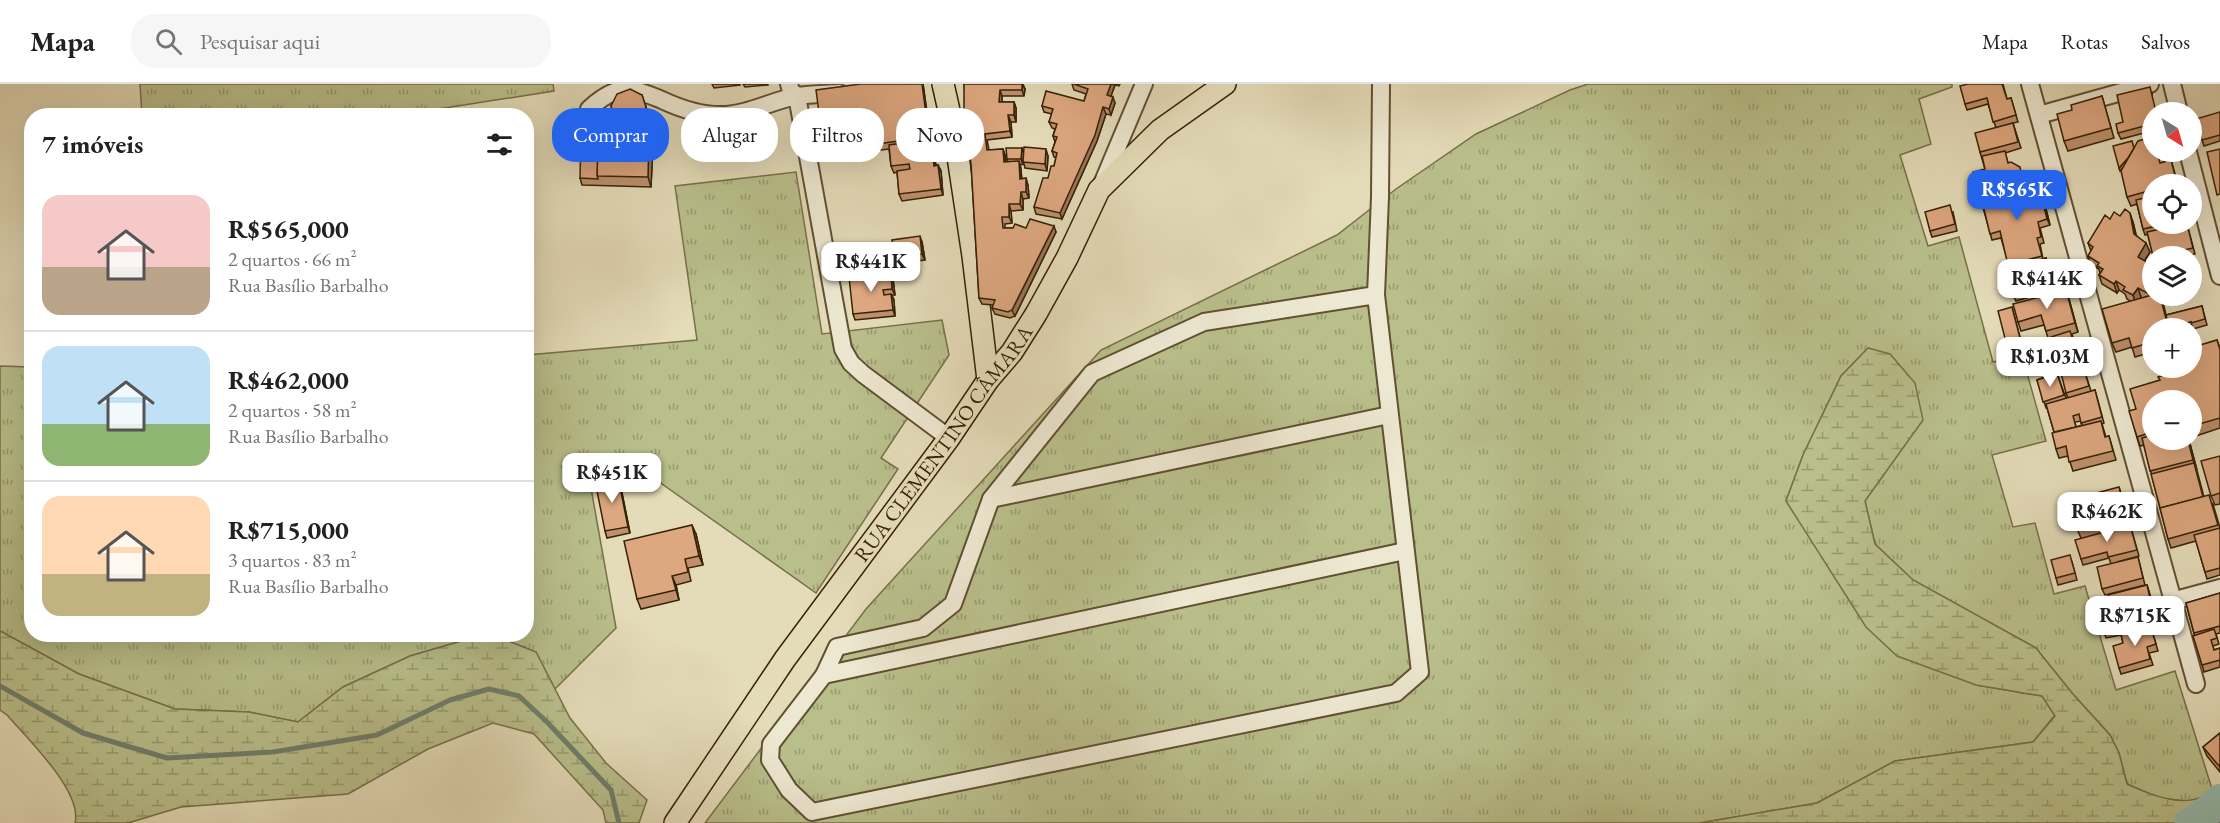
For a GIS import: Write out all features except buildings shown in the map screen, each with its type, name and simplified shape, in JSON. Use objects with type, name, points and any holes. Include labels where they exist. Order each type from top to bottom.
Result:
[{"type":"main road","name":"RUA CLEMENTINO CÂMARA","points":[[675,823],[785,659],[949,438],[988,380],[1012,352],[1067,258],[1100,190],[1160,130],[1225,84]]},
{"type":"main road","points":[[946,87],[973,256],[988,380]]},
{"type":"street","points":[[1100,190],[1144,84]]},
{"type":"street","points":[[1376,295],[1204,322],[1092,373],[991,499],[953,604],[923,628],[837,647],[824,675],[771,744],[770,760],[789,790],[812,812],[1396,693],[1420,672],[1376,295],[1381,84]]},
{"type":"street","points":[[2031,84],[2196,684]]},
{"type":"street","points":[[2039,115],[2150,84]]},
{"type":"street","points":[[2172,84],[2176,102]]},
{"type":"street","points":[[590,108],[602,95],[621,88],[640,89],[664,101],[693,111],[726,115],[793,90],[855,90]]},
{"type":"street","points":[[793,90],[843,349],[851,363],[862,374],[949,438]]},
{"type":"street","points":[[2191,162],[2213,226],[2220,276]]},
{"type":"street","points":[[991,499],[1389,415]]},
{"type":"street","points":[[824,675],[1405,551]]},
{"type":"street","points":[[2172,601],[2220,588]]},
{"type":"green space","points":[[140,84],[553,84],[554,91],[445,108],[142,108]]},
{"type":"green space","points":[[1588,84],[1952,84],[1952,87],[1919,99],[1931,144],[1900,155],[1928,246],[1959,237],[1993,362],[2022,355],[2046,441],[1992,455],[2013,527],[2035,523],[2054,594],[2085,586],[2116,690],[2175,671],[2213,792],[2191,802],[2155,797],[2127,784],[2119,753],[2110,735],[2036,648],[1913,580],[1875,544],[1865,501],[1889,466],[1868,348],[1841,376],[1803,455],[1786,501],[1825,560],[1976,685],[2042,696],[2055,715],[2033,742],[1895,761],[1817,803],[1700,823],[705,823],[866,609],[1101,350],[1337,235],[1396,189],[1476,134],[1570,90]]},
{"type":"green space","points":[[796,172],[822,334],[942,320],[949,355],[881,458],[898,469],[816,593],[638,467],[589,477],[616,628],[555,689],[536,652],[511,642],[534,642],[534,354],[697,340],[675,186]]},
{"type":"green space","points":[[1868,348],[1890,354],[1915,383],[1923,420],[1865,501],[1875,544],[1913,580],[2036,648],[2110,735],[2119,753],[2127,784],[2174,800],[2197,799],[2220,786],[2220,823],[1700,823],[1817,803],[1895,761],[2033,742],[2055,716],[2042,696],[1976,685],[1897,656],[1866,627],[1786,501],[1803,455],[1841,376]]},
{"type":"green space","points":[[0,366],[24,367],[24,642],[458,642],[410,656],[343,687],[298,722],[249,712],[175,709],[79,674],[0,631]]},
{"type":"green space","points":[[0,631],[79,674],[175,709],[249,712],[298,722],[343,687],[410,656],[458,642],[511,642],[536,652],[570,718],[606,763],[647,800],[639,823],[606,823],[603,810],[534,734],[493,723],[428,749],[348,794],[181,807],[128,823],[75,823],[75,810],[71,796],[62,781],[39,751],[0,710]]},
{"type":"waterway","points":[[0,686],[83,733],[167,758],[273,752],[377,735],[450,700],[489,689],[519,696],[547,722],[611,790],[619,823]]},
{"type":"waterway","points":[[2190,823],[2198,820],[2220,800]]}]
